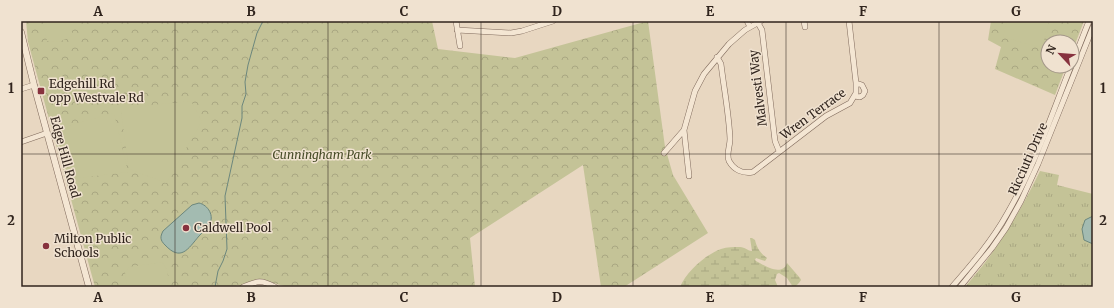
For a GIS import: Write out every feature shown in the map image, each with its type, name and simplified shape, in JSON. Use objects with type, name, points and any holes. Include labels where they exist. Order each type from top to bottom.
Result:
[{"type":"street","points":[[456,21],[460,46]]},
{"type":"street","points":[[458,30],[511,33],[553,21]]},
{"type":"street","points":[[747,21],[750,27]]},
{"type":"street","name":"Wren Terrace","points":[[717,57],[720,61],[722,71],[730,141],[728,156],[734,168],[742,172],[753,172],[760,168],[768,159],[829,114],[847,104],[855,96],[856,83],[849,21]]},
{"type":"street","name":"Ricciuti Drive","points":[[1080,44],[1089,21]]},
{"type":"street","points":[[689,176],[684,130],[700,81],[717,57],[732,40],[759,22]]},
{"type":"street","name":"Malvesti Way","points":[[759,22],[762,30],[775,141],[779,151]]},
{"type":"street","name":"Ricciuti Drive","points":[[960,287],[992,248],[1006,228],[1021,201],[1038,164],[1093,27]]},
{"type":"street","name":"Edge Hill Road","points":[[21,32],[89,287]]},
{"type":"street","name":"Ricciuti Drive","points":[[952,287],[984,250],[1010,210],[1030,168],[1068,74]]},
{"type":"street","points":[[855,96],[860,97],[865,91],[862,85],[856,83]]},
{"type":"street","points":[[21,89],[34,85]]},
{"type":"street","points":[[685,107],[687,118]]},
{"type":"street","points":[[664,153],[684,130]]},
{"type":"street","points":[[21,142],[47,133]]},
{"type":"street","points":[[243,287],[259,281],[276,287]]},
{"type":"green space","name":"Cunningham Park","points":[[26,21],[432,21],[438,49],[515,58],[648,21],[665,147],[673,175],[708,233],[624,287],[601,287],[583,165],[470,238],[475,287],[288,287],[258,279],[240,287],[238,285],[233,287],[95,287],[28,42]]},
{"type":"green space","points":[[43,21],[72,21],[72,36],[59,42],[47,41]]},
{"type":"green space","points":[[991,21],[1084,21],[1079,34],[1040,34],[1040,74],[1063,74],[1055,95],[995,69],[1001,47],[988,40]]},
{"type":"green space","points":[[1007,21],[1049,21],[1046,34],[1040,34],[1040,47],[1003,37]]},
{"type":"green space","points":[[191,101],[202,121],[166,183],[129,169],[121,112],[123,108]]},
{"type":"green space","points":[[114,113],[128,172],[71,179],[61,132],[64,127]]},
{"type":"green space","points":[[1040,171],[1059,175],[1057,185],[1093,194],[1093,287],[965,287],[988,259],[1007,232]]},
{"type":"green space","points":[[750,238],[755,240],[759,250],[767,258],[765,261],[756,258],[755,260],[768,268],[777,270],[785,267],[787,263],[801,280],[796,286],[793,287],[787,278],[779,273],[777,274],[775,280],[778,287],[745,287],[741,285],[739,287],[680,287],[687,275],[697,264],[709,255],[723,248],[742,247],[752,251]]},
{"type":"green space","points":[[162,262],[168,274],[166,287],[127,287],[125,272],[129,267]]},
{"type":"shaded area","name":"Caldwell Pool","points":[[199,203],[208,208],[210,211],[211,222],[188,249],[184,252],[176,253],[161,240],[163,231],[192,205]]},
{"type":"shaded area","points":[[1093,216],[1093,244],[1084,240],[1082,229],[1085,220]]},
{"type":"waterway","points":[[215,287],[218,271],[227,249],[225,196],[242,118],[242,106],[246,94],[245,82],[248,65],[257,33],[263,21]]},
{"type":"place","name":"Edgehill Rd opp Westvale Rd","points":[[41,91]]},
{"type":"place","name":"Caldwell Pool","points":[[186,228]]},
{"type":"place","name":"Milton Public Schools","points":[[46,246]]}]
